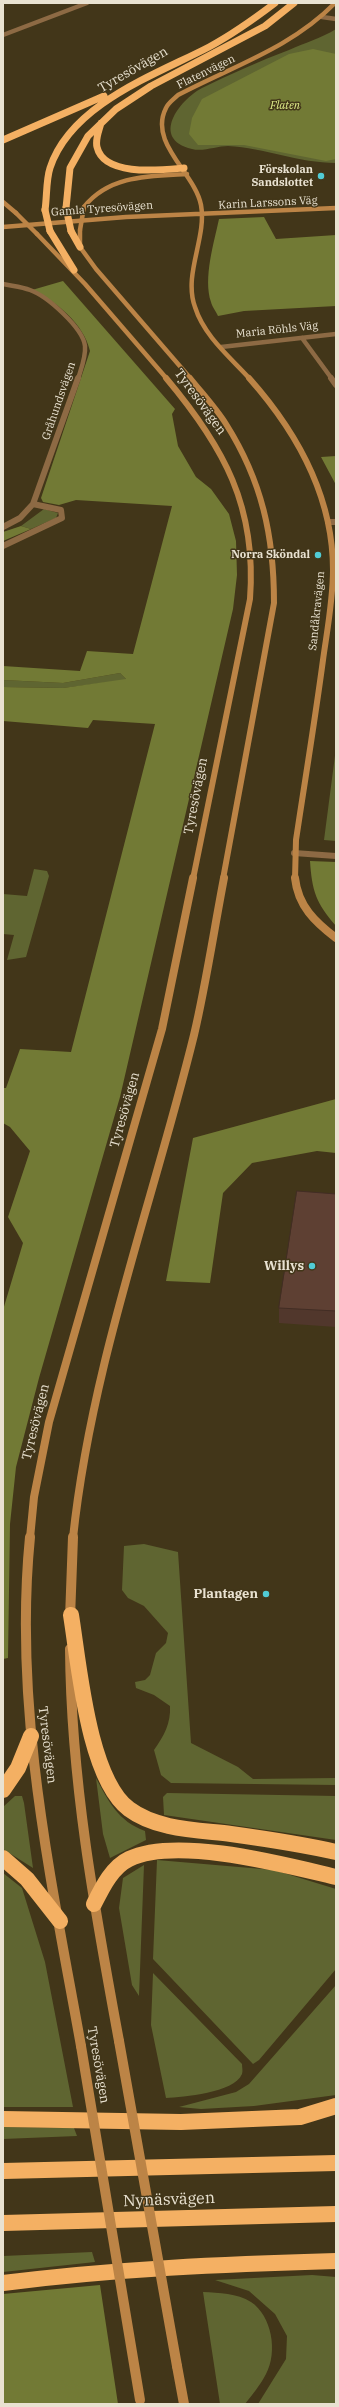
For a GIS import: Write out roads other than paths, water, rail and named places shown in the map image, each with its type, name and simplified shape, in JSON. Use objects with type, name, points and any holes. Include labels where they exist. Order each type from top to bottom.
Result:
[{"type":"highway","name":"Tyresövägen","points":[[74,270],[50,231],[45,210],[44,188],[48,169],[59,147],[77,125],[94,110],[135,83],[230,35],[253,21],[274,3]]},
{"type":"highway","name":"Tyresövägen","points":[[80,247],[72,231],[66,208],[65,186],[71,164],[84,141],[102,121],[127,101],[157,83],[254,34],[294,3]]},
{"type":"highway","points":[[3,140],[135,83]]},
{"type":"highway","points":[[102,121],[97,148],[101,157],[107,161],[138,170],[185,171]]},
{"type":"highway","points":[[70,1615],[92,1734],[107,1780],[126,1806],[153,1822],[302,1844],[336,1852]]},
{"type":"highway","points":[[3,1790],[18,1768],[31,1736]]},
{"type":"highway","points":[[94,1904],[106,1881],[118,1867],[130,1858],[152,1852],[180,1851],[227,1856],[273,1863],[336,1877]]},
{"type":"highway","points":[[3,1858],[16,1867],[26,1878],[60,1921]]},
{"type":"highway","points":[[300,2117],[336,2106]]},
{"type":"highway","points":[[3,2119],[181,2122],[336,2115]]},
{"type":"highway","points":[[3,2171],[185,2168],[336,2163]]},
{"type":"highway","name":"Nynäsvägen","points":[[3,2223],[336,2214]]},
{"type":"highway","points":[[3,2283],[89,2272],[217,2264],[336,2261]]},
{"type":"main road","name":"Flatenvägen","points":[[202,214],[196,190],[166,142],[160,128],[161,112],[165,106],[187,90],[283,44],[322,17],[335,3]]},
{"type":"main road","points":[[80,247],[80,230],[84,207],[93,194],[123,181],[185,171]]},
{"type":"main road","points":[[3,202],[74,270]]},
{"type":"main road","name":"Karin Larssons Väg","points":[[202,214],[336,208]]},
{"type":"main road","name":"Gamla Tyresövägen","points":[[3,227],[126,217],[202,214]]},
{"type":"main road","name":"Sandåkravägen","points":[[202,214],[192,300],[206,330],[268,399],[302,450],[319,492],[328,522],[334,578],[294,854],[293,875],[296,891],[313,919],[336,938]]},
{"type":"main road","name":"Tyresövägen","points":[[80,247],[225,422],[238,444],[258,491],[267,517],[274,569],[274,603],[255,712],[194,1034],[108,1349],[82,1464],[72,1547],[70,1615],[71,1714],[76,1792],[94,1904],[184,2404]]},
{"type":"main road","name":"Tyresövägen","points":[[74,270],[183,398],[209,434],[239,496],[250,540],[252,574],[244,628],[162,1029],[42,1448],[29,1541],[25,1616],[26,1688],[31,1736],[60,1921],[140,2402]]},
{"type":"street","points":[[3,35],[87,3]]},
{"type":"street","points":[[322,17],[336,19]]},
{"type":"street","name":"Gråhundsvägen","points":[[3,284],[31,290],[56,306],[81,335],[85,346],[83,364],[34,504],[20,518],[3,527]]},
{"type":"street","name":"Maria Röhls Väg","points":[[221,347],[336,334]]},
{"type":"street","points":[[302,338],[336,384]]},
{"type":"street","points":[[3,546],[55,523],[62,518],[61,510],[34,504]]},
{"type":"street","points":[[328,522],[336,522]]},
{"type":"street","points":[[294,854],[336,856]]},
{"type":"place","name":"Förskolan Sandslottet","points":[[321,176]]},
{"type":"place","name":"Norra Sköndal","points":[[318,555]]},
{"type":"place","name":"Willys","points":[[312,1266]]},
{"type":"place","name":"Plantagen","points":[[266,1594]]},
{"type":"park label","name":"Flaten","points":[[285,106]]}]
